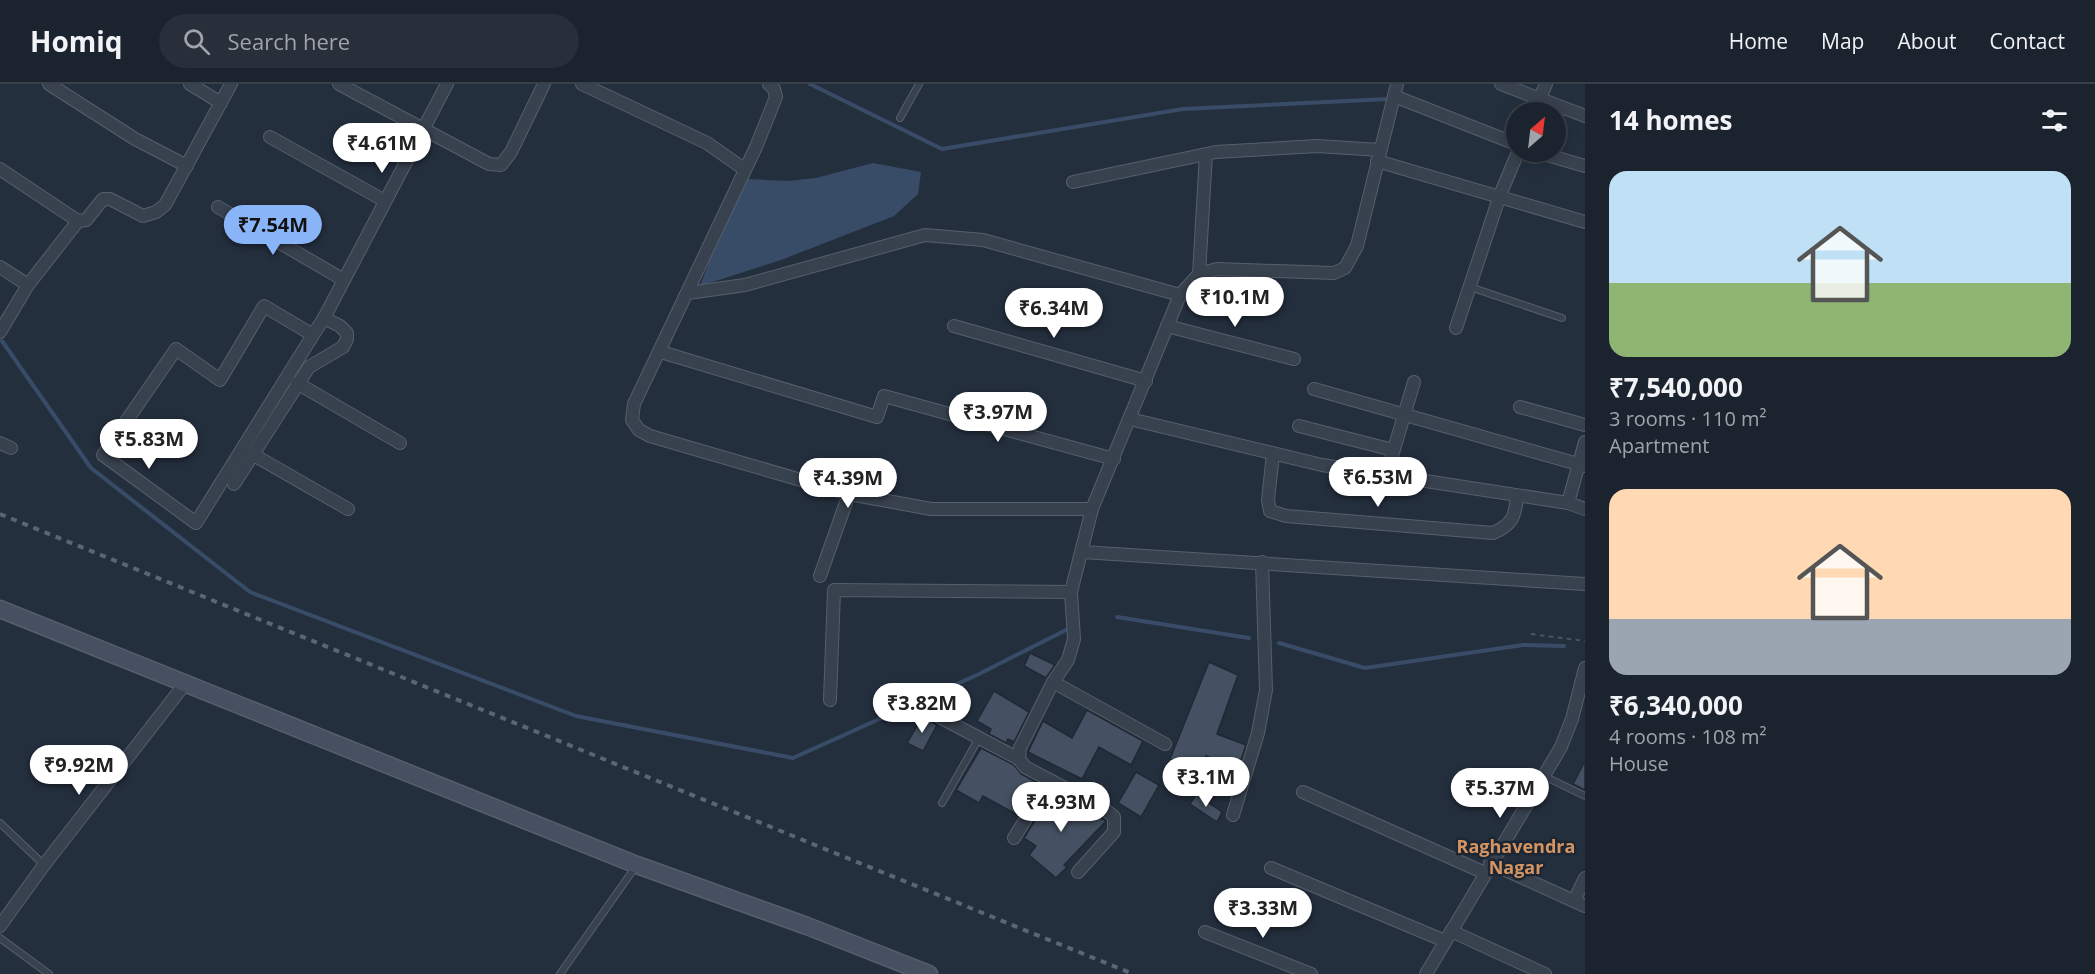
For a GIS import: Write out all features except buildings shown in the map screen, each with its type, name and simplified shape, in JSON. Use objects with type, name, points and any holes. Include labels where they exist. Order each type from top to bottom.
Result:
[{"type":"street","points":[[49,84],[135,139],[187,166]]},
{"type":"street","points":[[190,84],[221,103]]},
{"type":"street","points":[[0,169],[78,221],[86,220],[103,199],[110,199],[143,216],[156,212],[165,205],[231,84]]},
{"type":"street","points":[[339,84],[489,164],[501,165],[512,152],[544,84]]},
{"type":"street","points":[[313,335],[264,306],[220,380],[176,349],[103,455],[196,523],[324,318],[421,129],[447,84]]},
{"type":"street","points":[[582,84],[707,143],[744,169]]},
{"type":"street","points":[[769,84],[776,97],[756,147],[661,352],[634,404],[632,420],[639,430],[650,436],[849,494],[931,509],[1092,509]]},
{"type":"street","points":[[1500,84],[1585,116]]},
{"type":"street","points":[[1539,102],[1546,84]]},
{"type":"street","points":[[1019,759],[1020,748],[1053,682],[1068,660],[1074,639],[1071,592],[1092,509],[1180,295],[1199,274],[1217,269],[1334,273],[1345,268],[1357,246],[1396,90],[1506,140]]},
{"type":"street","points":[[270,137],[385,201]]},
{"type":"street","points":[[1074,182],[1206,154],[1317,146],[1379,155],[1585,222]]},
{"type":"street","points":[[1199,274],[1206,154]]},
{"type":"street","points":[[1566,160],[1585,166]]},
{"type":"street","points":[[1456,328],[1500,195],[1514,162]]},
{"type":"street","points":[[218,207],[344,280]]},
{"type":"street","points":[[0,332],[27,285],[78,221]]},
{"type":"street","points":[[688,293],[745,285],[925,235],[982,240],[1180,295]]},
{"type":"street","points":[[0,267],[27,285]]},
{"type":"street","points":[[234,484],[309,367],[317,360],[343,347],[347,339],[346,333],[340,326],[324,318]]},
{"type":"street","points":[[954,326],[1146,381]]},
{"type":"street","points":[[1167,326],[1294,359]]},
{"type":"street","points":[[661,352],[877,417],[885,396],[1114,459]]},
{"type":"street","points":[[1386,476],[1414,382]]},
{"type":"street","points":[[297,383],[400,443]]},
{"type":"street","points":[[1314,389],[1582,465]]},
{"type":"street","points":[[1520,407],[1585,426]]},
{"type":"street","points":[[1130,419],[1273,454],[1386,476],[1568,503],[1585,509]]},
{"type":"street","points":[[1299,426],[1393,450]]},
{"type":"street","points":[[1568,503],[1582,465],[1585,442]]},
{"type":"street","points":[[252,454],[348,509]]},
{"type":"street","points":[[1273,454],[1268,500],[1270,511],[1286,516],[1493,533],[1507,527],[1515,517],[1517,497]]},
{"type":"street","points":[[820,576],[849,494]]},
{"type":"street","points":[[1082,552],[1585,584]]},
{"type":"street","points":[[1233,814],[1258,734],[1266,690],[1262,562]]},
{"type":"street","points":[[830,700],[834,590],[1071,592]]},
{"type":"street","points":[[0,609],[184,685],[637,865],[807,926],[929,974]]},
{"type":"street","points":[[1426,974],[1561,747],[1585,668]]},
{"type":"street","points":[[1053,682],[1166,744]]},
{"type":"street","points":[[0,926],[44,865],[184,685]]},
{"type":"street","points":[[932,713],[1019,759],[1025,767],[1103,808],[1114,817],[1114,832],[1078,872]]},
{"type":"street","points":[[1014,838],[1050,780]]},
{"type":"street","points":[[1303,792],[1580,903],[1585,878]]},
{"type":"street","points":[[1271,868],[1545,974]]},
{"type":"street","points":[[1205,932],[1311,974]]},
{"type":"lane","points":[[900,118],[919,84]]},
{"type":"lane","points":[[1469,287],[1562,318]]},
{"type":"lane","points":[[942,802],[980,738]]},
{"type":"lane","points":[[1544,775],[1585,796]]},
{"type":"lane","points":[[0,823],[44,865]]},
{"type":"lane","points":[[560,974],[637,865]]},
{"type":"lane","points":[[0,938],[49,974]]},
{"type":"path","points":[[1531,634],[1585,641]]},
{"type":"water","points":[[873,163],[921,172],[918,194],[894,216],[781,260],[700,286],[723,225],[747,179],[788,181],[816,178]]},
{"type":"waterway","points":[[810,84],[942,149],[1183,109],[1388,99]]},
{"type":"waterway","points":[[2,341],[91,468],[250,592],[576,716],[793,758],[977,675],[1070,628]]},
{"type":"waterway","points":[[1117,617],[1249,638]]},
{"type":"waterway","points":[[1279,643],[1365,668],[1523,645],[1564,646]]},
{"type":"railway","points":[[0,514],[1133,974]]},
{"type":"district","name":"Raghavendra Nagar","points":[[1516,856]]}]
